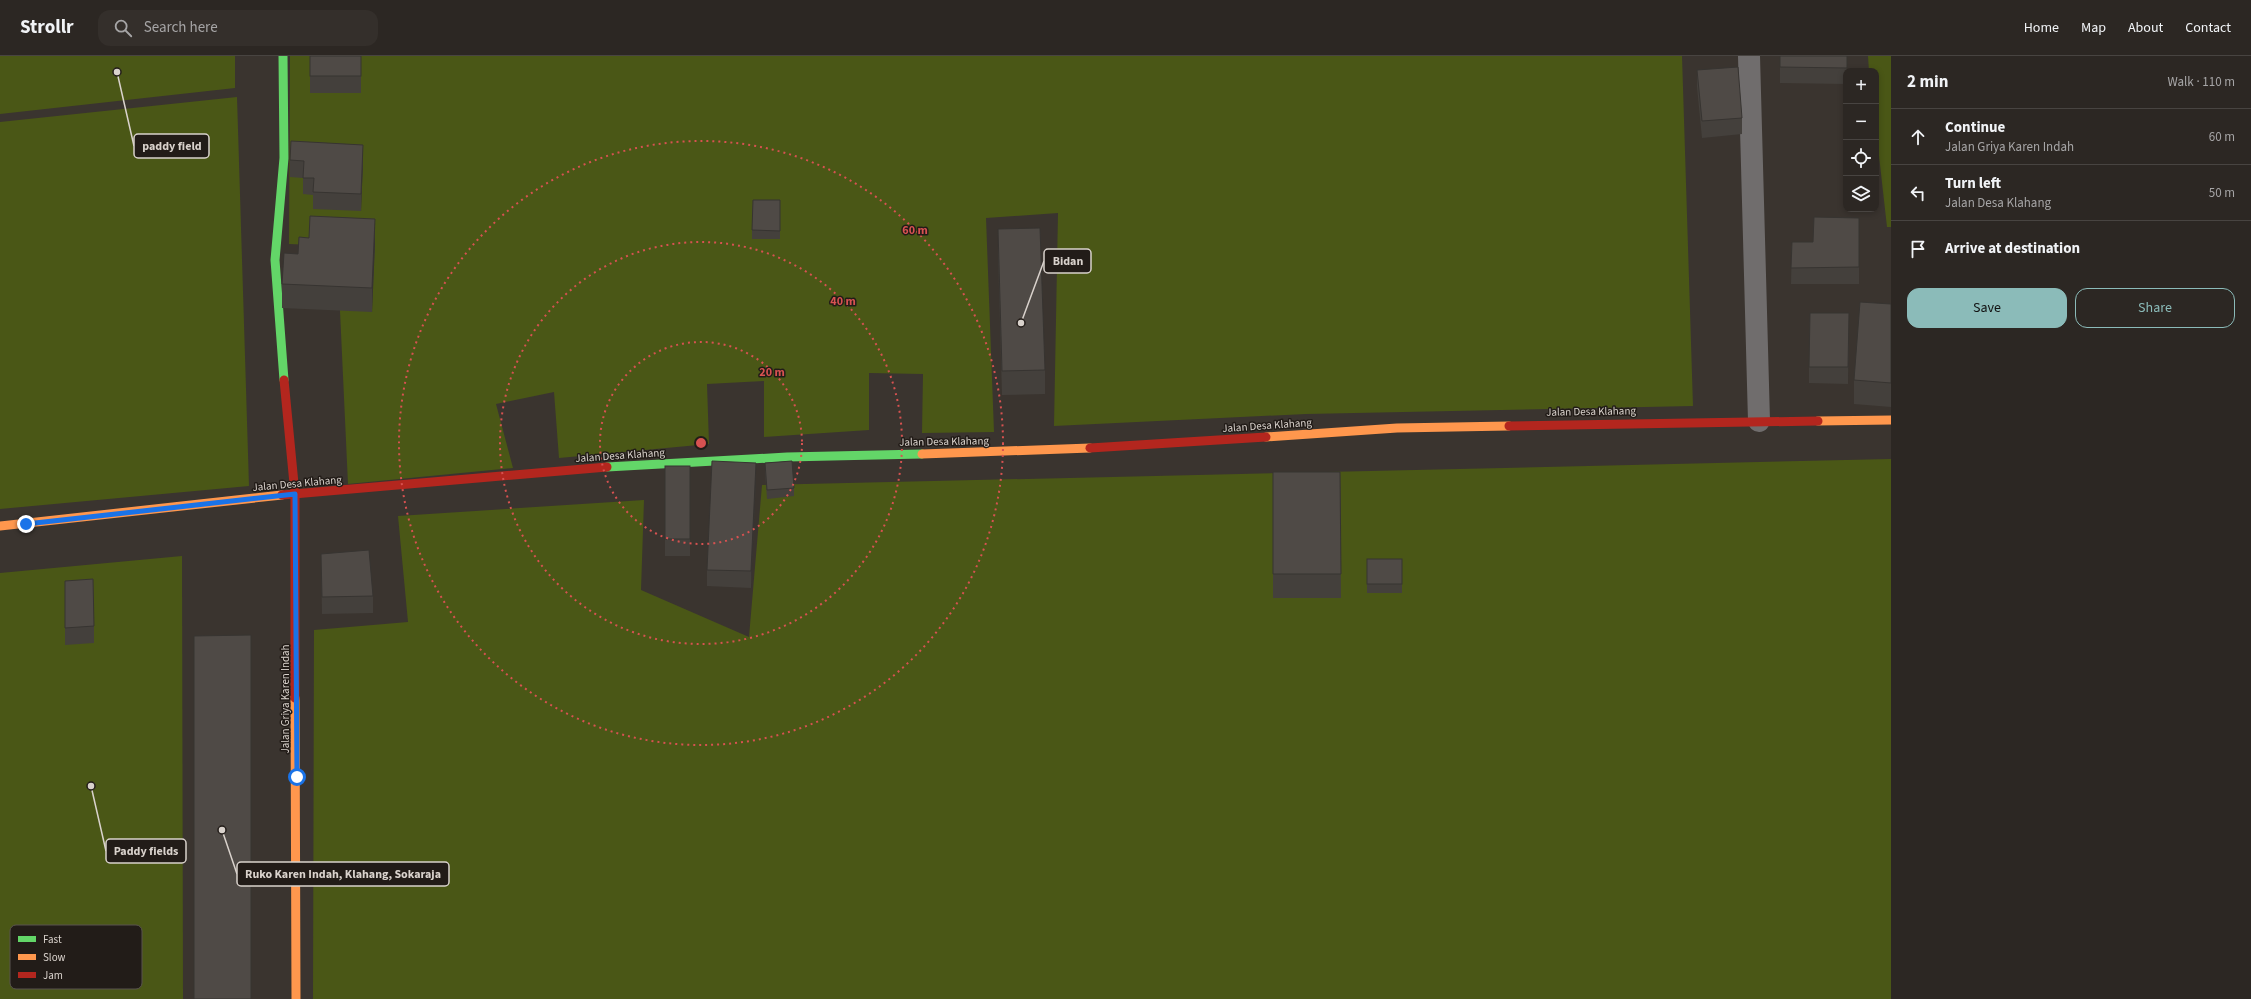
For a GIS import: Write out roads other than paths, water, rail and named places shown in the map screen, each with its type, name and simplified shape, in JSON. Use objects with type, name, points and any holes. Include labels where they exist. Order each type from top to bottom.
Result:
[{"type":"street","name":"Jalan Griya Karen Indah","points":[[283,56],[284,158],[275,260],[282,362],[295,494],[296,999]]},
{"type":"street","points":[[1749,56],[1759,421]]},
{"type":"street","name":"Jalan Desa Klahang","points":[[0,526],[295,494],[647,464],[788,457],[1051,451],[1397,428],[1891,420]]},
{"type":"place","name":"paddy field","points":[[117,72]]},
{"type":"place","name":"Bidan","points":[[1021,323]]},
{"type":"place","name":"Paddy fields","points":[[91,786]]},
{"type":"place","name":"Ruko Karen Indah, Klahang, Sokaraja","points":[[222,830]]}]
